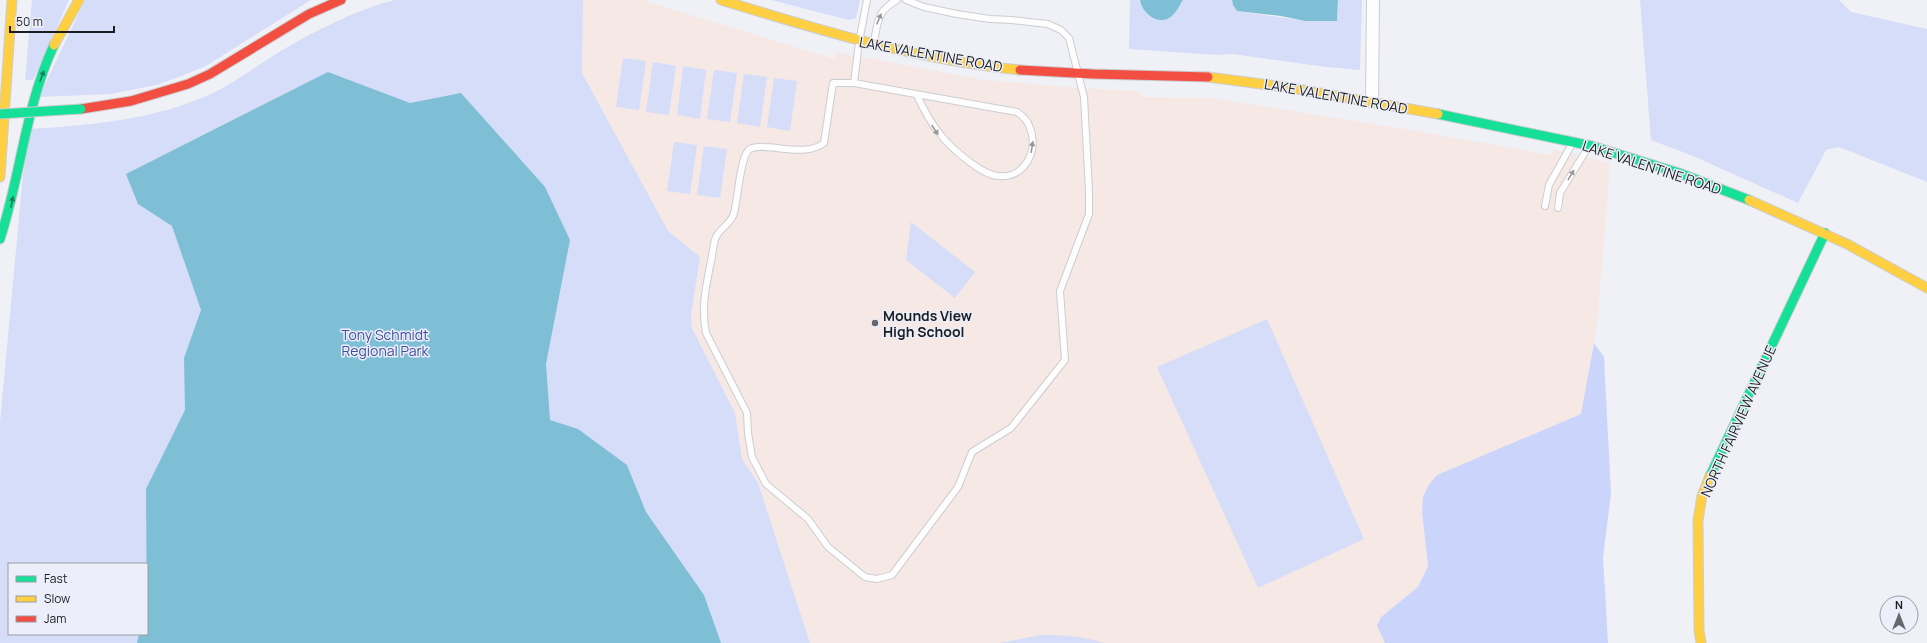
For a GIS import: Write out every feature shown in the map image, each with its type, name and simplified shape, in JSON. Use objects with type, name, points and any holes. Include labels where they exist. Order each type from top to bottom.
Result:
[{"type":"main road","points":[[0,177],[12,0]]},
{"type":"main road","points":[[0,239],[10,211],[22,147],[35,97],[56,42],[79,0]]},
{"type":"main road","points":[[0,114],[81,108],[130,101],[188,84],[210,74],[309,14],[341,0]]},
{"type":"main road","name":"LAKE VALENTINE ROAD","points":[[721,0],[873,46],[970,64],[1076,73],[1218,78],[1372,102],[1590,145],[1672,170],[1731,192],[1825,233],[1884,262],[1927,288]]},
{"type":"main road","name":"NORTH FAIRVIEW AVENUE","points":[[1702,643],[1699,630],[1698,520],[1702,496],[1713,469],[1825,233]]},
{"type":"street","points":[[1372,102],[1373,0]]},
{"type":"lane","points":[[854,83],[859,42],[867,0]]},
{"type":"lane","points":[[873,46],[878,20],[885,6],[897,0]]},
{"type":"lane","points":[[906,0],[924,7],[990,19],[1048,24],[1061,30],[1069,38],[1076,73],[1084,97],[1089,214],[1060,291],[1065,360],[1010,428],[972,452],[958,487],[892,575],[877,578],[865,577],[828,547],[808,520],[766,484],[752,457],[748,433],[747,413],[706,333],[703,318],[703,305],[716,236],[734,216],[743,156],[749,149],[757,147],[786,150],[820,147],[824,144],[833,83],[854,83],[1017,112],[1026,119],[1030,128],[1033,140],[1029,160],[1017,173],[1007,176],[998,176],[983,172],[955,151],[939,135],[928,118],[917,95]]},
{"type":"lane","points":[[1545,206],[1549,185],[1573,142]]},
{"type":"lane","points":[[1558,208],[1560,193],[1590,145]]},
{"type":"shaded area","points":[[583,0],[642,0],[834,59],[837,52],[978,79],[1064,87],[1138,91],[1143,97],[1212,98],[1405,129],[1551,155],[1554,149],[1610,163],[1598,317],[1582,414],[1437,475],[1423,497],[1422,512],[1428,566],[1418,587],[1381,617],[1377,627],[1385,643],[810,643],[758,483],[742,459],[735,413],[692,328],[691,316],[700,257],[668,232],[582,73]]},
{"type":"shaded area","points":[[1140,0],[1183,0],[1171,17],[1164,20],[1159,20],[1147,13],[1141,5]]},
{"type":"shaded area","points":[[1232,0],[1338,0],[1337,21],[1305,21],[1281,16],[1237,11]]},
{"type":"shaded area","points":[[328,72],[410,103],[461,93],[545,187],[570,240],[546,364],[550,420],[578,429],[627,465],[646,512],[704,595],[721,643],[137,643],[139,635],[148,635],[146,489],[185,410],[184,358],[201,310],[172,226],[138,204],[126,174]]},
{"type":"shaded area","points":[[1594,343],[1604,357],[1611,494],[1603,557],[1608,643],[1385,643],[1377,626],[1381,617],[1418,587],[1428,566],[1422,512],[1423,497],[1428,486],[1437,475],[1581,414]]},
{"type":"green space","points":[[32,0],[69,0],[33,80],[25,80]]},
{"type":"green space","points":[[85,0],[311,0],[206,66],[156,85],[111,94],[39,97]]},
{"type":"green space","name":"Tony Schmidt Regional Park","points":[[394,0],[583,0],[582,73],[668,231],[700,257],[691,316],[692,328],[735,413],[742,459],[758,483],[810,643],[0,643],[0,422],[23,174],[30,129],[76,126],[122,120],[167,110],[189,103],[211,94],[227,85],[318,30],[363,10]]},
{"type":"green space","points":[[771,0],[860,0],[856,18],[849,20]]},
{"type":"green space","points":[[1130,0],[1140,0],[1141,3],[1172,16],[1183,0],[1232,0],[1237,11],[1305,21],[1337,21],[1338,0],[1362,0],[1360,70],[1326,67],[1233,54],[1217,55],[1129,49]]},
{"type":"green space","points":[[1640,0],[1839,0],[1851,12],[1927,29],[1927,182],[1839,147],[1826,150],[1798,203],[1693,156],[1651,140]]},
{"type":"green space","points":[[623,58],[646,61],[639,110],[616,107]]},
{"type":"green space","points":[[653,62],[676,66],[669,115],[646,112]]},
{"type":"green space","points":[[683,66],[706,70],[700,119],[677,115]]},
{"type":"green space","points":[[714,70],[737,73],[730,122],[707,119]]},
{"type":"green space","points":[[744,74],[767,77],[760,127],[737,123]]},
{"type":"green space","points":[[774,78],[797,81],[790,131],[767,127]]},
{"type":"green space","points":[[674,142],[697,145],[690,194],[667,191]]},
{"type":"green space","points":[[704,146],[727,149],[720,198],[697,195]]},
{"type":"green space","points":[[911,222],[975,272],[955,298],[906,260]]},
{"type":"green space","points":[[1267,319],[1364,539],[1258,588],[1157,367]]},
{"type":"green space","points":[[1041,635],[1073,636],[1104,643],[999,643]]},
{"type":"traffic: fast","points":[[0,239],[36,92],[54,45]]},
{"type":"traffic: fast","points":[[0,114],[81,109]]},
{"type":"traffic: fast","points":[[1438,114],[1592,146],[1679,173],[1749,200]]},
{"type":"traffic: fast","points":[[1710,476],[1825,233]]},
{"type":"traffic: slow","points":[[0,177],[12,0]]},
{"type":"traffic: slow","points":[[54,45],[79,0]]},
{"type":"traffic: slow","points":[[721,0],[832,33],[906,51],[944,59],[1020,70]]},
{"type":"traffic: slow","points":[[1208,77],[1292,88],[1438,114]]},
{"type":"traffic: slow","points":[[1749,200],[1847,244],[1927,288]]},
{"type":"traffic: slow","points":[[1701,643],[1699,630],[1698,520],[1702,496],[1710,476]]},
{"type":"traffic: jam","points":[[81,109],[131,101],[188,84],[210,74],[309,14],[341,0]]},
{"type":"traffic: jam","points":[[1020,70],[1093,74],[1208,77]]},
{"type":"place","name":"Mounds View High School","points":[[875,323]]}]
